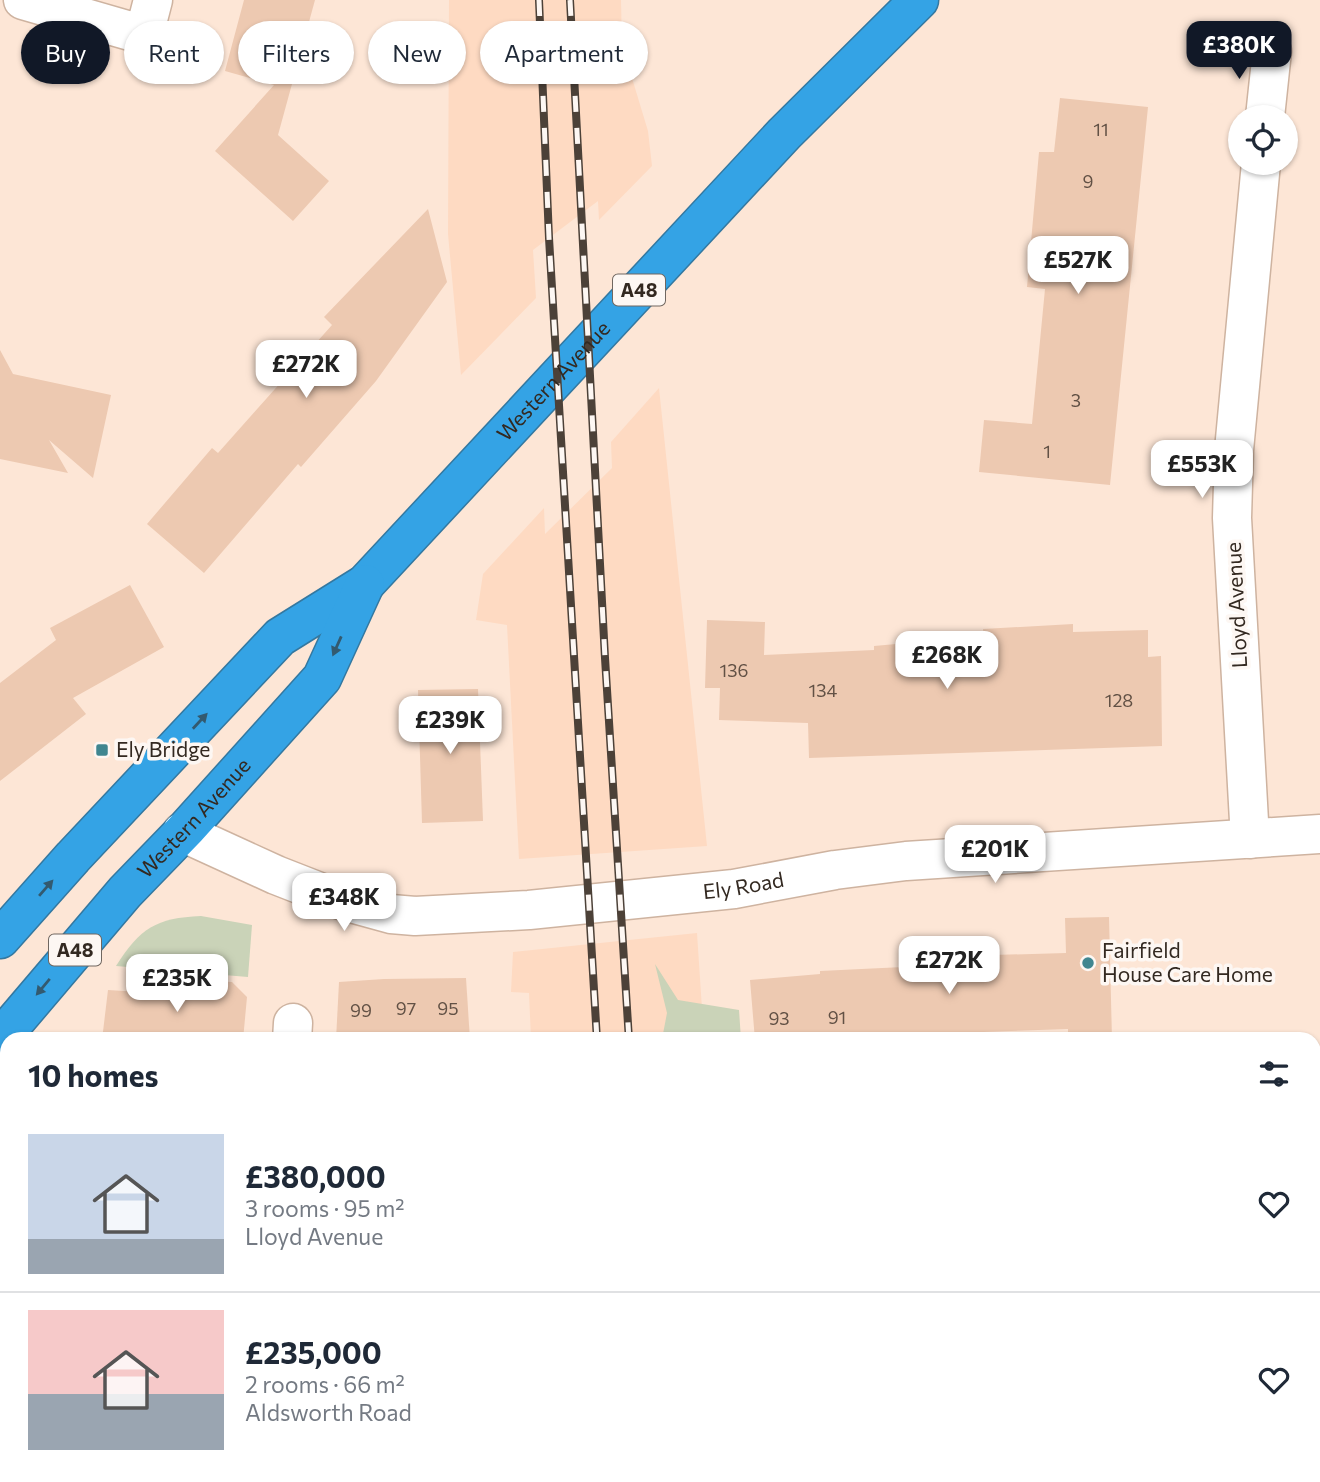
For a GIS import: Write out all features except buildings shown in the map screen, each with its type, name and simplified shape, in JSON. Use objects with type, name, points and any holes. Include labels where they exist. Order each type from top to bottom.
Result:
[{"type":"highway","name":"Western Avenue","points":[[0,939],[73,857],[280,637],[365,584],[784,134],[919,0]]},
{"type":"highway","name":"Western Avenue","points":[[6,1032],[125,892],[322,678],[365,584]]},
{"type":"street","points":[[23,0],[149,18]]},
{"type":"street","points":[[1266,105],[1272,51]]},
{"type":"street","name":"Lloyd Avenue","points":[[1251,839],[1232,517],[1234,450],[1260,175]]},
{"type":"street","name":"Ely Road","points":[[182,832],[340,901],[390,914],[415,916],[529,909],[734,890],[835,870],[906,861],[1320,834]]},
{"type":"shaded area","points":[[449,0],[621,0],[621,21],[480,21],[480,84],[634,84],[648,131],[652,166],[599,220],[598,201],[533,250],[536,298],[461,375],[448,234],[449,84],[466,84],[466,21],[449,21]]},
{"type":"shaded area","points":[[659,388],[707,846],[519,859],[507,625],[476,620],[483,574],[544,508],[545,534],[612,468],[611,442]]},
{"type":"shaded area","points":[[697,933],[704,1032],[531,1032],[529,993],[511,992],[513,952]]},
{"type":"green space","points":[[201,916],[252,925],[248,977],[116,966],[133,942],[151,928],[172,919]]},
{"type":"green space","points":[[655,964],[678,1000],[739,1010],[741,1032],[663,1032],[667,1013]]},
{"type":"railway","points":[[539,0],[549,238],[597,1032]]},
{"type":"railway","points":[[570,0],[605,658],[628,1032]]},
{"type":"place","name":"Ely Bridge","points":[[102,750]]},
{"type":"place","name":"Fairfield House Care Home","points":[[1088,963]]}]
